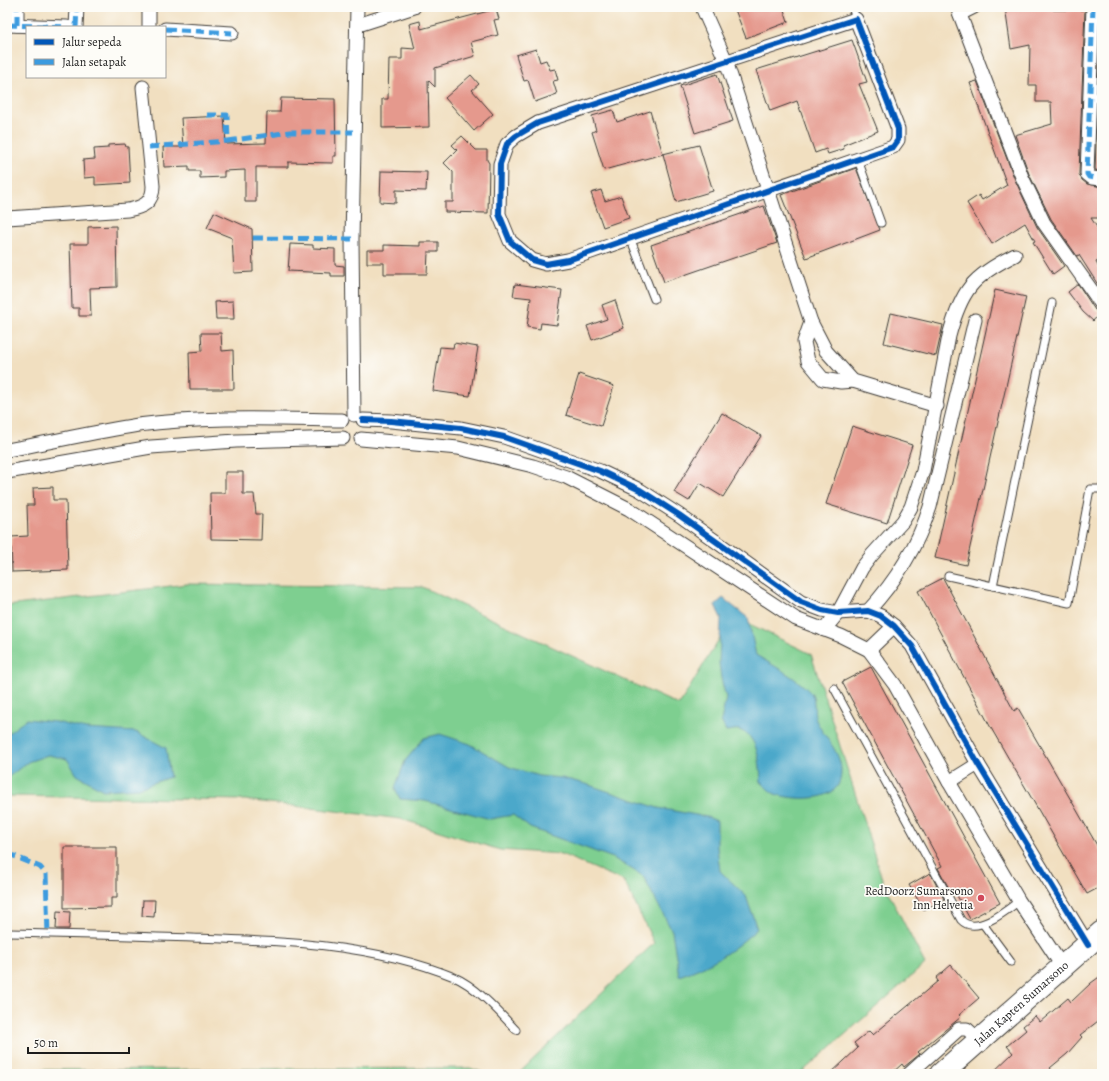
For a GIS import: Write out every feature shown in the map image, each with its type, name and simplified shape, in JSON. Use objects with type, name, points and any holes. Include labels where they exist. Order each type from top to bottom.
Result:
[{"type":"highway","name":"Jalan Kapten Sumarsono","points":[[941,1074],[980,1042],[1062,966],[1095,938]]},
{"type":"street","points":[[17,7],[12,25],[40,26]]},
{"type":"street","points":[[76,26],[77,7]]},
{"type":"street","points":[[149,26],[150,7]]},
{"type":"street","points":[[357,7],[358,25],[353,132],[352,239],[359,418],[366,430],[361,438]]},
{"type":"street","points":[[358,25],[414,7]]},
{"type":"street","points":[[702,7],[726,61],[811,322],[826,351],[853,380]]},
{"type":"street","points":[[974,7],[959,11],[1022,177],[1044,223],[1102,305]]},
{"type":"street","points":[[1092,7],[1087,174],[1090,178],[1102,179]]},
{"type":"street","points":[[854,13],[898,129],[899,136],[896,144],[893,147],[858,160],[630,240],[568,260],[546,264],[532,260],[510,241],[499,214],[500,164],[507,144],[516,136],[538,123],[726,61],[854,13]]},
{"type":"street","points":[[166,29],[232,33]]},
{"type":"street","points":[[7,218],[128,210],[144,206],[148,203],[151,198],[153,186],[143,87]]},
{"type":"street","points":[[824,630],[838,613],[862,568],[903,521],[911,507],[923,471],[937,406],[949,336],[954,318],[966,290],[979,276],[997,264],[1015,255]]},
{"type":"street","points":[[868,611],[894,581],[908,560],[922,532],[930,507],[975,320]]},
{"type":"street","points":[[811,322],[804,342],[808,361],[823,378],[841,382],[853,380],[937,406]]},
{"type":"street","points":[[343,438],[339,429],[342,420],[347,416],[475,431],[504,437],[600,471],[640,490],[679,515],[801,602],[822,610],[838,613],[868,611],[881,616],[894,626],[912,646],[978,764],[1095,938]]},
{"type":"street","points":[[7,450],[139,425],[243,418],[342,420]]},
{"type":"street","points":[[7,472],[151,447],[236,441],[343,438],[352,442],[361,438],[458,448],[533,466],[566,477],[629,509],[796,619],[855,642],[869,650],[895,685],[949,782],[1019,901],[1062,966]]},
{"type":"street","points":[[869,650],[894,626]]},
{"type":"street","points":[[949,782],[978,764]]},
{"type":"street","points":[[909,1074],[959,1029],[968,1029],[980,1042]]},
{"type":"lane","points":[[858,160],[881,223]]},
{"type":"lane","points":[[630,240],[654,299]]},
{"type":"lane","points":[[993,586],[1052,303]]},
{"type":"lane","points":[[948,576],[1070,603],[1090,489],[1102,489]]},
{"type":"lane","points":[[834,688],[961,920],[973,926],[983,924],[1019,901]]},
{"type":"lane","points":[[983,924],[1011,962]]},
{"type":"lane","points":[[7,933],[249,940],[312,944],[360,951],[407,961],[456,977],[486,999],[516,1030]]},
{"type":"green space","points":[[187,584],[422,587],[679,705],[733,616],[811,654],[883,882],[925,964],[800,1074],[518,1074],[654,943],[624,881],[561,854],[500,850],[401,819],[245,800],[7,796],[7,606]]},
{"type":"green space","points":[[470,1068],[488,1074],[7,1074],[7,1070]]},
{"type":"water","points":[[723,598],[748,618],[756,655],[792,677],[805,687],[813,696],[816,720],[834,748],[840,763],[840,780],[830,793],[812,798],[792,798],[773,793],[761,782],[759,760],[751,738],[746,733],[739,730],[726,731],[721,721],[726,698],[719,663],[721,618],[715,605]]},
{"type":"water","points":[[27,719],[56,722],[86,729],[136,732],[166,748],[170,777],[139,788],[103,790],[77,775],[67,759],[48,755],[28,762],[7,778],[7,734]]},
{"type":"water","points":[[440,734],[470,744],[509,767],[539,776],[562,778],[586,784],[658,808],[707,817],[717,821],[717,847],[720,871],[746,896],[757,929],[721,957],[701,968],[679,976],[672,931],[643,876],[613,858],[530,828],[513,815],[490,819],[425,801],[400,799],[395,788],[405,761],[424,738]]},
{"type":"building","points":[[734,7],[783,7],[788,22],[746,38]]},
{"type":"building","points":[[1005,7],[1053,7],[1053,10],[1085,10],[1079,174],[1082,180],[1087,184],[1102,187],[1102,218],[1091,218],[1102,235],[1102,258],[1096,262],[1100,270],[1102,269],[1102,291],[1079,255],[1077,256],[1051,219],[1029,174],[1015,135],[1052,124],[1051,102],[1036,102],[1036,85],[1029,85],[1030,45],[1011,49]]},
{"type":"building","points":[[496,9],[499,19],[494,20],[498,35],[471,42],[475,56],[435,68],[435,87],[428,80],[429,127],[382,128],[382,99],[388,99],[389,59],[402,59],[402,48],[415,49],[409,24],[420,21],[421,29]]},
{"type":"building","points":[[1101,10],[1102,11],[1102,171],[1095,170]]},
{"type":"building","points":[[852,40],[867,82],[859,84],[878,131],[843,145],[844,149],[828,154],[826,149],[815,153],[797,101],[770,111],[756,70]]},
{"type":"building","points":[[536,49],[540,62],[546,60],[550,70],[555,69],[558,80],[553,81],[557,94],[535,102],[528,80],[524,81],[516,55]]},
{"type":"building","points":[[717,74],[733,121],[695,133],[680,86]]},
{"type":"building","points":[[471,75],[479,84],[472,90],[493,114],[474,131],[445,98]]},
{"type":"building","points":[[977,81],[1015,180],[1037,227],[1064,266],[1053,274],[1033,242],[1035,241],[1025,223],[992,244],[967,203],[979,195],[982,200],[1007,185],[970,83]]},
{"type":"building","points":[[281,98],[335,99],[336,156],[333,156],[333,163],[288,162],[288,167],[256,167],[256,202],[245,202],[245,170],[224,171],[224,177],[200,178],[200,171],[189,171],[189,166],[164,167],[163,147],[183,147],[181,118],[224,116],[226,144],[266,143],[267,112],[280,112]]},
{"type":"building","points":[[613,110],[617,122],[650,111],[663,154],[604,170],[592,132],[596,130],[592,116]]},
{"type":"building","points":[[462,136],[476,150],[487,150],[487,160],[489,163],[488,213],[445,212],[445,202],[453,202],[453,172],[444,163],[457,150],[452,145]]},
{"type":"building","points":[[125,144],[126,147],[128,147],[130,183],[95,185],[95,177],[84,178],[83,160],[95,159],[94,149],[108,148],[108,145]]},
{"type":"building","points":[[699,145],[713,191],[676,202],[663,154]]},
{"type":"building","points":[[856,168],[880,230],[806,258],[781,195]]},
{"type":"building","points":[[381,171],[427,172],[426,191],[396,190],[396,203],[380,202]]},
{"type":"building","points":[[601,190],[605,201],[621,196],[629,218],[603,227],[591,193]]},
{"type":"building","points":[[764,206],[777,243],[664,282],[651,245]]},
{"type":"building","points":[[214,212],[252,229],[253,272],[234,273],[232,238],[207,228]]},
{"type":"building","points":[[116,226],[117,287],[90,288],[91,316],[79,316],[79,308],[72,308],[70,244],[88,244],[88,227]]},
{"type":"building","points":[[420,242],[438,242],[438,252],[428,252],[427,274],[384,274],[384,263],[367,263],[367,250],[384,250],[384,245],[420,246]]},
{"type":"building","points":[[290,244],[313,245],[313,248],[335,249],[335,265],[344,266],[344,276],[331,276],[331,273],[288,271]]},
{"type":"building","points":[[515,284],[562,290],[557,325],[541,323],[540,329],[527,327],[531,298],[513,296]]},
{"type":"building","points":[[1078,284],[1095,310],[1100,313],[1093,321],[1083,312],[1068,292]]},
{"type":"building","points":[[995,290],[1026,297],[966,565],[935,558]]},
{"type":"building","points":[[615,300],[624,328],[592,340],[587,326],[607,319],[602,305]]},
{"type":"building","points":[[233,301],[234,319],[216,319],[215,302]]},
{"type":"building","points":[[891,313],[943,325],[936,356],[884,343]]},
{"type":"building","points":[[201,333],[221,333],[222,351],[233,350],[234,389],[190,389],[189,352],[202,351]]},
{"type":"building","points":[[454,343],[478,347],[470,396],[433,391],[440,347],[453,348]]},
{"type":"building","points":[[579,374],[614,386],[601,426],[566,415]]},
{"type":"building","points":[[722,413],[761,436],[723,497],[700,483],[689,501],[674,492]]},
{"type":"building","points":[[852,426],[912,445],[887,523],[826,504]]},
{"type":"building","points":[[225,472],[243,472],[243,494],[254,494],[256,514],[262,514],[261,540],[211,539],[210,493],[225,493]]},
{"type":"building","points":[[53,487],[53,500],[66,500],[68,570],[12,572],[11,537],[28,536],[27,505],[34,505],[33,488]]},
{"type":"building","points":[[943,578],[1014,711],[1018,708],[1102,854],[1102,886],[1087,894],[991,728],[918,591]]},
{"type":"building","points":[[871,667],[1000,903],[970,919],[955,892],[952,894],[938,868],[942,866],[842,682]]},
{"type":"building","points":[[64,847],[117,847],[117,898],[111,898],[111,907],[64,908]]},
{"type":"building","points":[[930,873],[944,899],[924,910],[909,885]]},
{"type":"building","points":[[143,900],[155,900],[154,917],[142,916]]},
{"type":"building","points":[[57,911],[70,912],[69,929],[56,929]]},
{"type":"building","points":[[951,965],[979,998],[959,1015],[961,1017],[918,1052],[920,1054],[904,1067],[902,1064],[891,1074],[830,1074],[858,1048],[854,1043],[869,1031],[873,1035],[938,981],[936,978]]},
{"type":"building","points":[[1102,975],[1102,1018],[1080,1035],[1082,1037],[1067,1054],[1050,1068],[1055,1074],[991,1074],[1013,1053],[1007,1046],[1026,1030],[1023,1026],[1035,1016],[1040,1022],[1068,998],[1071,1002]]},
{"type":"marked path","points":[[17,7],[17,25]]},
{"type":"marked path","points":[[76,26],[77,7]]},
{"type":"marked path","points":[[1093,7],[1087,174],[1089,177],[1095,178]]},
{"type":"marked path","points":[[7,25],[37,26]]},
{"type":"marked path","points":[[166,29],[232,33]]},
{"type":"marked path","points":[[207,115],[227,115],[228,141],[290,132],[353,132]]},
{"type":"marked path","points":[[149,147],[228,141]]},
{"type":"marked path","points":[[253,238],[352,239]]},
{"type":"marked path","points":[[7,853],[40,867],[46,874],[48,934]]},
{"type":"cycle path","points":[[856,19],[898,129],[898,140],[893,147],[568,260],[546,264],[532,260],[510,241],[499,214],[500,164],[507,144],[516,136],[538,123],[856,19]]},
{"type":"cycle path","points":[[363,420],[391,421],[461,428],[504,437],[600,471],[640,490],[679,515],[801,602],[822,610],[838,613],[868,611],[881,616],[894,626],[912,646],[978,764],[1088,945]]},
{"type":"place","name":"RedDoorz Sumarsono Inn Helvetia","points":[[981,898]]}]
